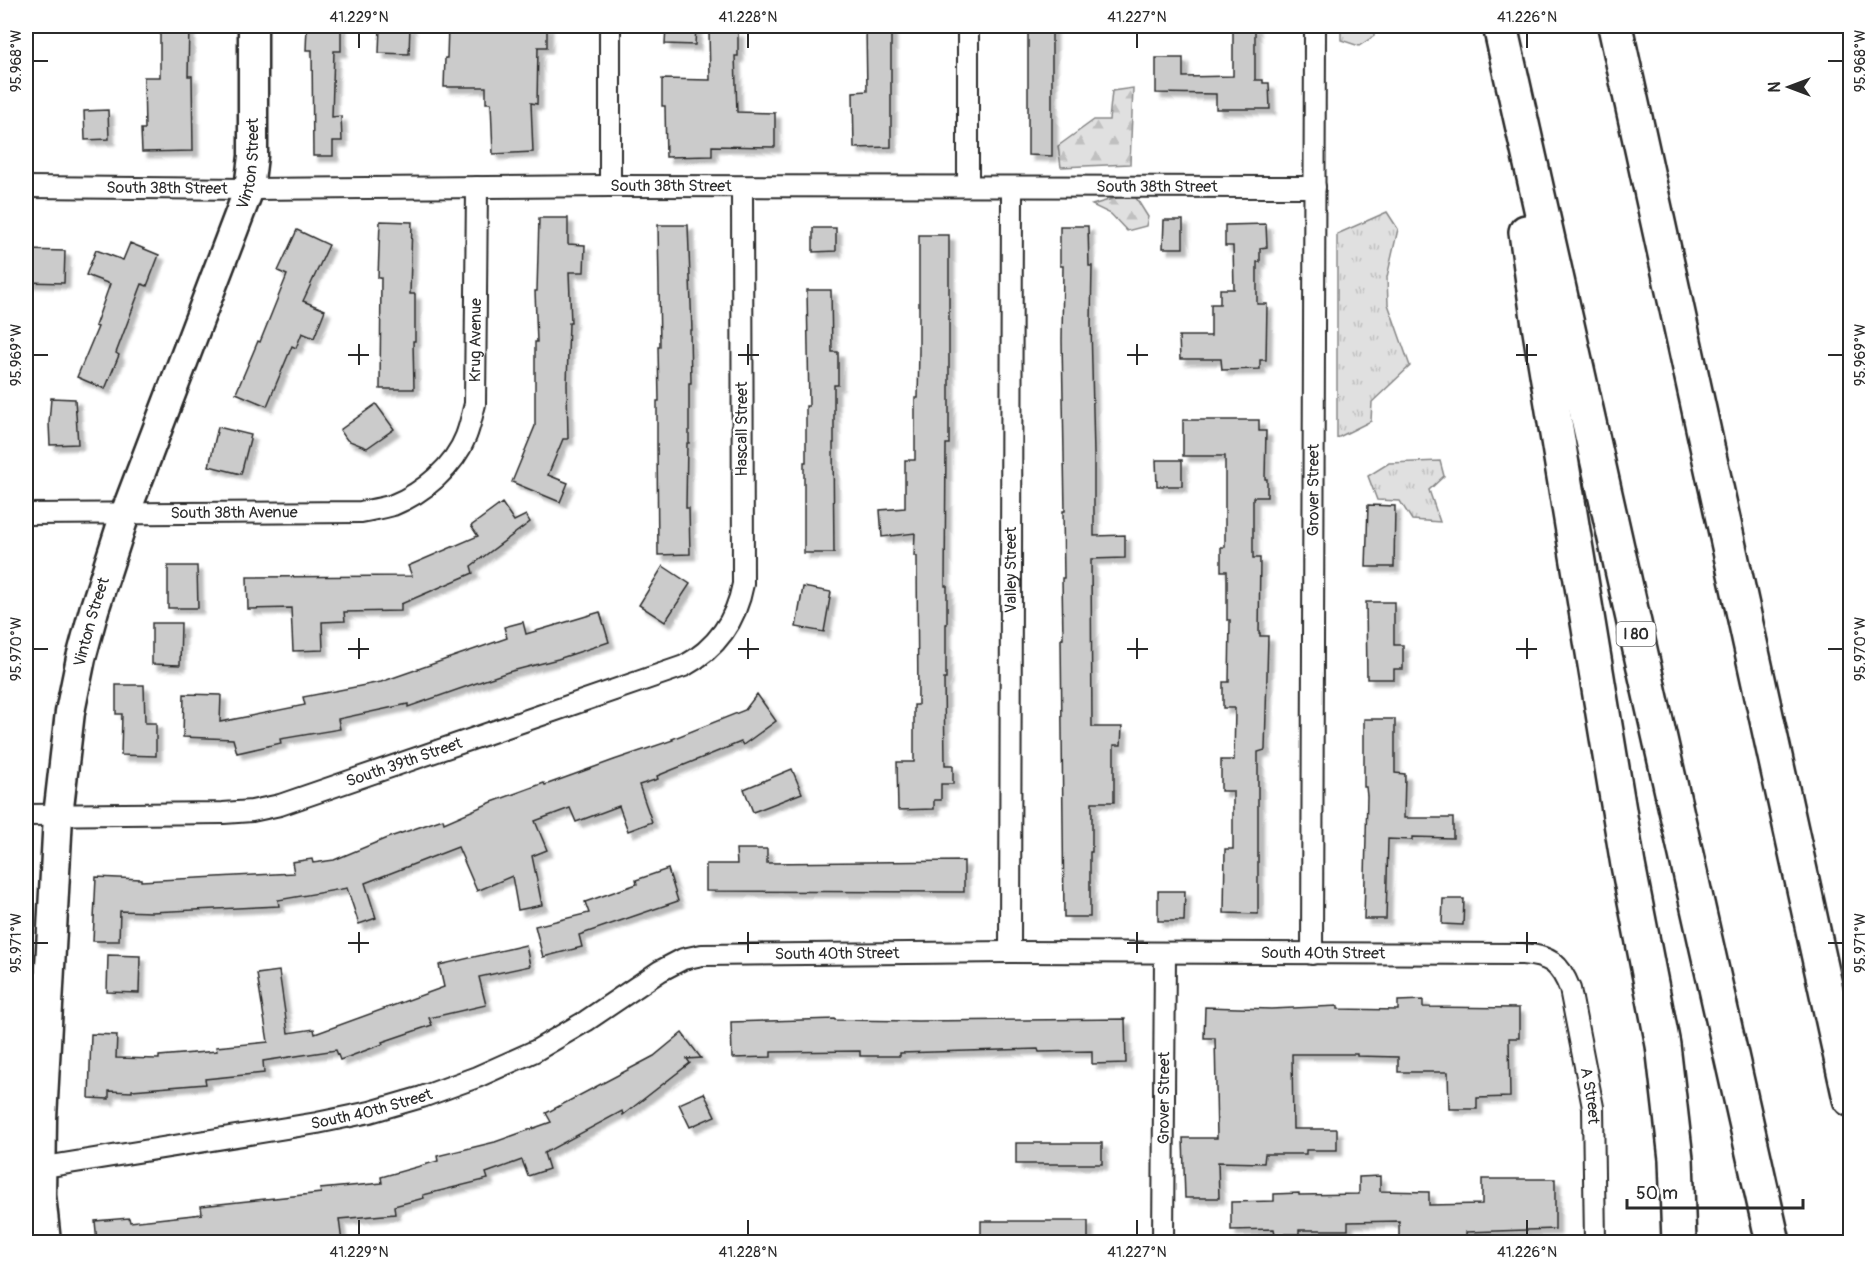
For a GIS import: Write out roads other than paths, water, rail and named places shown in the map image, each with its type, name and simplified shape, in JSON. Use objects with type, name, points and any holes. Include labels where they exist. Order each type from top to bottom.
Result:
[{"type":"highway","points":[[1498,26],[1539,325],[1588,628],[1628,865],[1663,1045],[1676,1159],[1679,1242]]},
{"type":"highway","name":"I 80","points":[[1498,26],[1773,1242]]},
{"type":"highway","points":[[1615,26],[1851,1099]]},
{"type":"highway","points":[[1790,818],[1851,1004]]},
{"type":"street","name":"Vinton Street","points":[[46,1242],[41,1195],[33,1168],[42,1119],[58,816],[70,712],[94,610],[125,514],[249,189],[254,141],[253,26]]},
{"type":"street","points":[[610,26],[610,186]]},
{"type":"street","points":[[968,26],[968,186]]},
{"type":"street","name":"Grover Street","points":[[1312,954],[1316,26]]},
{"type":"street","name":"South 38th Street","points":[[26,187],[249,189],[610,186],[1315,187]]},
{"type":"street","name":"Krug Avenue","points":[[435,479],[461,447],[475,404],[477,187]]},
{"type":"street","name":"Hascall Street","points":[[740,599],[742,584],[742,187]]},
{"type":"street","name":"Valley Street","points":[[1011,952],[1012,187]]},
{"type":"street","name":"South 38th Avenue","points":[[26,514],[361,513],[393,505],[418,492],[435,479]]},
{"type":"street","name":"South 39th Street","points":[[26,815],[223,813],[252,811],[300,800],[684,666],[710,649],[728,626],[740,599]]},
{"type":"street","name":"South 40th Street","points":[[33,1168],[317,1123],[370,1112],[422,1097],[477,1077],[535,1051],[586,1021],[660,971],[683,959],[702,955],[1011,952],[1522,954],[1548,958]]},
{"type":"street","name":"Grover Street","points":[[1163,1242],[1166,953]]},
{"type":"street","name":"A Street","points":[[1548,958],[1565,975],[1570,989],[1592,1091],[1595,1242]]}]
